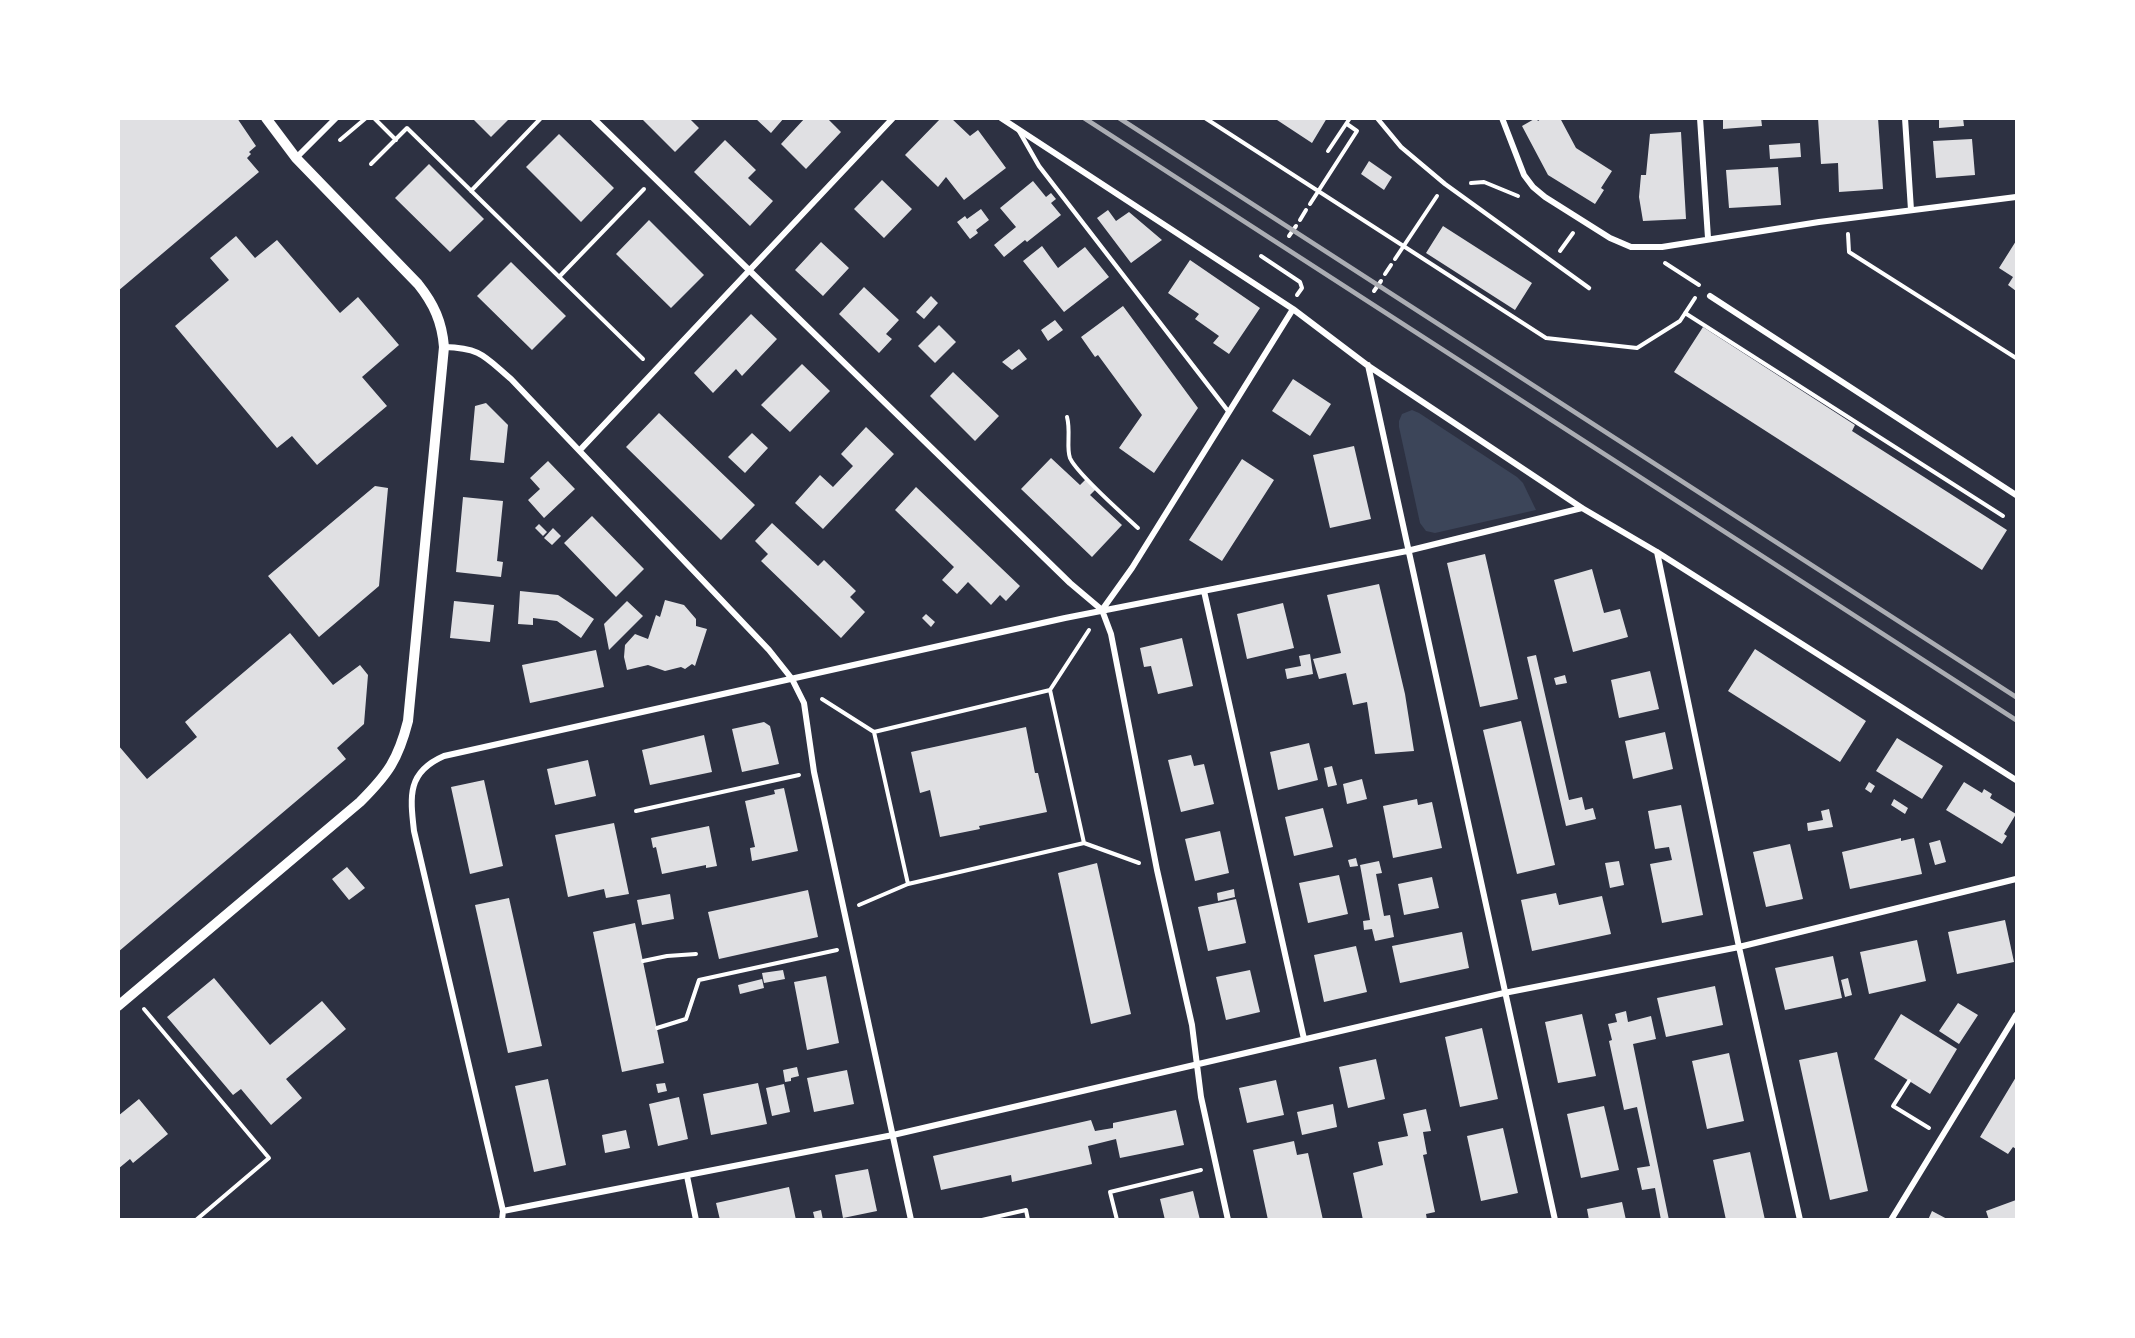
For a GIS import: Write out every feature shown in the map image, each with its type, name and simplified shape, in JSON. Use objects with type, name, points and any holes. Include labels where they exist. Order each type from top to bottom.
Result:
[{"type":"street","points":[[118,1006],[381,782],[401,747],[408,721],[444,347],[443,332],[430,299],[418,284],[296,158],[266,118]]},
{"type":"street","points":[[296,158],[336,118]]},
{"type":"street","points":[[593,118],[1070,583],[1102,610],[1111,633],[1157,870],[1192,1025],[1201,1097],[1228,1220]]},
{"type":"street","points":[[580,450],[893,118]]},
{"type":"street","points":[[1001,118],[1293,309],[1367,365],[1582,508],[1657,552],[2016,780]]},
{"type":"street","points":[[1502,118],[1524,175],[1545,197],[1620,244],[1642,248],[2016,197]]},
{"type":"street","points":[[1700,118],[1708,238]]},
{"type":"street","points":[[1905,118],[1911,210]]},
{"type":"street","points":[[1710,296],[2016,495]]},
{"type":"street","points":[[1102,610],[1150,539],[1293,309]]},
{"type":"street","points":[[444,347],[466,348],[482,355],[511,379],[769,651],[792,679],[804,703],[814,772],[911,1220]]},
{"type":"street","points":[[1367,365],[1555,1220]]},
{"type":"street","points":[[502,1220],[503,1211],[414,831],[411,802],[416,778],[429,762],[444,756],[1102,610],[1407,550],[1582,508]]},
{"type":"street","points":[[1657,552],[1739,947],[1800,1220]]},
{"type":"street","points":[[1204,591],[1305,1039]]},
{"type":"street","points":[[503,1211],[893,1135],[1504,993],[1739,947],[2016,879]]},
{"type":"street","points":[[1891,1220],[2016,1015]]},
{"type":"street","points":[[687,1176],[696,1220]]},
{"type":"lane","points":[[1377,118],[1401,147],[1445,184],[1589,288]]},
{"type":"lane","points":[[1017,129],[1039,166],[1228,411]]},
{"type":"path","points":[[340,140],[366,118]]},
{"type":"path","points":[[374,118],[396,140]]},
{"type":"path","points":[[471,191],[541,118]]},
{"type":"path","points":[[1205,118],[1546,338],[1637,348],[1680,321],[1702,287]]},
{"type":"path","points":[[1328,152],[1350,118]]},
{"type":"path","points":[[1310,204],[1357,131],[1347,124]]},
{"type":"path","points":[[371,164],[407,128],[655,370]]},
{"type":"path","points":[[560,277],[655,178]]},
{"type":"path","points":[[1395,259],[1445,184],[1484,182],[1519,196],[1545,197]]},
{"type":"path","points":[[1299,220],[1306,210]]},
{"type":"path","points":[[1847,219],[1849,252],[2016,358]]},
{"type":"path","points":[[1289,236],[1296,226]]},
{"type":"path","points":[[1642,248],[1702,287],[1710,296]]},
{"type":"path","points":[[1262,256],[1300,282],[1302,288],[1298,294]]},
{"type":"path","points":[[1385,274],[1391,265]]},
{"type":"path","points":[[1374,291],[1381,280]]},
{"type":"path","points":[[1685,313],[2002,516]]},
{"type":"path","points":[[1067,417],[1070,426],[1070,457],[1078,469],[1150,539]]},
{"type":"path","points":[[874,732],[1050,690],[1102,610]]},
{"type":"path","points":[[1050,690],[1084,843]]},
{"type":"path","points":[[822,699],[874,732],[908,884]]},
{"type":"path","points":[[636,811],[814,772]]},
{"type":"path","points":[[844,909],[862,904],[908,884],[1084,843],[1157,870]]},
{"type":"path","points":[[657,1028],[686,1019],[699,980],[852,947]]},
{"type":"path","points":[[643,961],[667,956],[696,954]]},
{"type":"path","points":[[143,1008],[269,1158],[196,1220]]},
{"type":"path","points":[[1909,1081],[1893,1106],[1942,1136]]},
{"type":"path","points":[[1117,1220],[1110,1192],[1216,1167]]},
{"type":"path","points":[[982,1220],[1026,1210],[1028,1220]]},
{"type":"shaded area","points":[[1412,410],[1517,477],[1523,483],[1536,510],[1435,533],[1426,531],[1420,523],[1399,427],[1402,414]]},
{"type":"building","points":[[118,118],[237,118],[256,146],[249,152],[251,154],[247,158],[259,172],[118,291]]},
{"type":"building","points":[[472,118],[510,118],[491,137]]},
{"type":"building","points":[[641,118],[689,118],[699,128],[675,152]]},
{"type":"building","points":[[755,118],[784,118],[771,133]]},
{"type":"building","points":[[805,118],[827,118],[841,132],[806,169],[781,144]]},
{"type":"building","points":[[941,118],[951,118],[970,136],[978,130],[1006,168],[964,200],[946,177],[938,187],[905,155]]},
{"type":"building","points":[[1274,118],[1327,118],[1312,143]]},
{"type":"building","points":[[1536,118],[1538,121],[1542,118],[1560,118],[1576,148],[1612,171],[1601,188],[1604,190],[1595,204],[1548,175],[1522,126]]},
{"type":"building","points":[[1723,118],[1761,118],[1762,126],[1723,129]]},
{"type":"building","points":[[1818,118],[1878,118],[1883,189],[1839,192],[1838,163],[1821,164]]},
{"type":"building","points":[[1939,118],[1963,118],[1964,126],[1939,128]]},
{"type":"building","points":[[1681,132],[1686,219],[1643,221],[1639,197],[1641,175],[1646,175],[1650,134]]},
{"type":"building","points":[[559,134],[614,188],[581,222],[526,167]]},
{"type":"building","points":[[1972,139],[1975,175],[1936,178],[1933,141]]},
{"type":"building","points":[[725,140],[756,170],[748,178],[773,201],[750,226],[694,172]]},
{"type":"building","points":[[1800,143],[1801,157],[1770,159],[1769,145]]},
{"type":"building","points":[[1369,161],[1392,177],[1384,190],[1361,174]]},
{"type":"building","points":[[429,164],[484,219],[450,252],[395,198]]},
{"type":"building","points":[[1778,167],[1781,205],[1729,208],[1726,170]]},
{"type":"building","points":[[882,180],[912,209],[884,238],[854,209]]},
{"type":"building","points":[[1033,181],[1046,197],[1051,193],[1056,199],[1051,203],[1061,215],[1004,257],[994,245],[1016,227],[1000,208]]},
{"type":"building","points":[[981,209],[989,220],[976,230],[978,233],[970,239],[957,222],[965,216],[967,219]]},
{"type":"building","points":[[1108,210],[1116,221],[1129,212],[1162,240],[1131,263],[1097,218]]},
{"type":"building","points":[[649,220],[704,275],[671,308],[616,254]]},
{"type":"building","points":[[1443,226],[1532,283],[1515,310],[1426,253]]},
{"type":"building","points":[[236,236],[255,258],[277,240],[340,313],[358,297],[399,345],[362,377],[387,406],[317,465],[292,436],[277,448],[175,326],[229,280],[210,258]]},
{"type":"building","points":[[2016,241],[2016,291],[2008,285],[2013,277],[1999,268]]},
{"type":"building","points":[[821,242],[849,268],[823,296],[795,270]]},
{"type":"building","points":[[1042,246],[1058,268],[1085,247],[1109,277],[1064,312],[1023,261]]},
{"type":"building","points":[[1190,260],[1260,308],[1229,354],[1213,343],[1219,336],[1195,319],[1199,314],[1168,293]]},
{"type":"building","points":[[511,262],[566,316],[532,350],[477,296]]},
{"type":"building","points":[[864,287],[899,320],[886,334],[892,339],[879,353],[839,314]]},
{"type":"building","points":[[931,296],[938,303],[924,319],[916,312]]},
{"type":"building","points":[[1123,306],[1198,408],[1154,473],[1119,448],[1142,415],[1098,355],[1095,357],[1081,337]]},
{"type":"building","points":[[751,314],[777,339],[742,376],[736,369],[713,393],[694,373]]},
{"type":"building","points":[[1055,320],[1063,330],[1048,341],[1041,330]]},
{"type":"building","points":[[939,325],[956,342],[935,363],[918,346]]},
{"type":"building","points":[[1703,327],[1855,425],[1852,431],[2007,530],[1982,570],[1674,372]]},
{"type":"building","points":[[1019,349],[1027,359],[1012,370],[1002,362]]},
{"type":"building","points":[[802,364],[830,391],[790,432],[761,405]]},
{"type":"building","points":[[953,372],[999,416],[975,441],[930,396]]},
{"type":"building","points":[[1293,379],[1331,404],[1310,436],[1272,411]]},
{"type":"building","points":[[486,403],[508,425],[504,463],[470,460],[475,406]]},
{"type":"building","points":[[659,413],[755,505],[721,540],[626,447]]},
{"type":"building","points":[[866,427],[894,454],[823,529],[795,503],[820,475],[833,487],[853,466],[841,454]]},
{"type":"building","points":[[752,433],[768,448],[745,473],[728,457]]},
{"type":"building","points":[[1354,446],[1371,519],[1330,528],[1313,455]]},
{"type":"building","points":[[1051,458],[1080,485],[1086,479],[1096,489],[1090,495],[1122,525],[1092,557],[1021,489]]},
{"type":"building","points":[[1242,459],[1274,480],[1222,561],[1189,540]]},
{"type":"building","points":[[548,461],[575,489],[544,518],[528,500],[540,489],[530,478]]},
{"type":"building","points":[[375,486],[388,488],[379,586],[319,637],[268,576]]},
{"type":"building","points":[[916,487],[1020,586],[1006,601],[1000,595],[991,605],[968,582],[957,594],[942,580],[954,567],[895,510]]},
{"type":"building","points":[[463,497],[503,501],[497,561],[503,562],[501,577],[456,572]]},
{"type":"building","points":[[592,516],[644,569],[616,597],[564,543]]},
{"type":"building","points":[[772,523],[818,566],[824,560],[856,591],[850,597],[865,612],[841,638],[761,561],[768,554],[755,541]]},
{"type":"building","points":[[539,524],[547,532],[543,536],[535,528]]},
{"type":"building","points":[[553,528],[561,536],[552,545],[544,538]]},
{"type":"building","points":[[1485,554],[1518,699],[1480,707],[1447,563]]},
{"type":"building","points":[[1592,569],[1604,613],[1620,609],[1628,637],[1573,652],[1554,580]]},
{"type":"building","points":[[1379,584],[1405,694],[1414,751],[1375,754],[1367,702],[1353,705],[1346,673],[1319,679],[1313,659],[1341,653],[1327,595]]},
{"type":"building","points":[[520,591],[558,595],[594,619],[581,638],[557,621],[533,618],[533,625],[518,624]]},
{"type":"building","points":[[665,600],[684,605],[696,619],[696,626],[707,629],[695,666],[692,664],[685,669],[681,667],[665,671],[648,665],[627,670],[624,657],[625,645],[635,634],[648,639],[656,615],[660,617]]},
{"type":"building","points":[[454,601],[494,605],[490,642],[450,638]]},
{"type":"building","points":[[627,601],[643,616],[609,650],[604,624]]},
{"type":"building","points":[[1283,603],[1294,648],[1247,659],[1237,614]]},
{"type":"building","points":[[926,614],[935,622],[931,627],[922,618]]},
{"type":"building","points":[[290,633],[333,685],[360,665],[368,675],[364,724],[337,748],[346,759],[118,952],[118,745],[147,779],[197,737],[185,722]]},
{"type":"building","points":[[1182,638],[1193,686],[1158,694],[1151,666],[1144,667],[1140,648]]},
{"type":"building","points":[[1755,649],[1866,721],[1840,762],[1728,691]]},
{"type":"building","points":[[596,650],[604,687],[530,703],[522,665]]},
{"type":"building","points":[[1310,654],[1313,674],[1287,679],[1285,669],[1301,666],[1299,656]]},
{"type":"building","points":[[1536,655],[1569,800],[1582,797],[1585,810],[1593,808],[1596,819],[1566,826],[1527,657]]},
{"type":"building","points":[[1650,671],[1659,709],[1619,718],[1611,680]]},
{"type":"building","points":[[1565,675],[1567,683],[1556,685],[1554,678]]},
{"type":"building","points":[[1521,721],[1555,865],[1517,874],[1483,730]]},
{"type":"building","points":[[764,722],[770,726],[779,764],[742,772],[732,729]]},
{"type":"building","points":[[1026,727],[1035,773],[1038,773],[1047,812],[979,826],[980,829],[940,837],[930,790],[920,793],[911,752]]},
{"type":"building","points":[[1665,732],[1673,769],[1633,779],[1625,741]]},
{"type":"building","points":[[704,735],[712,772],[650,785],[642,750]]},
{"type":"building","points":[[1897,738],[1943,766],[1922,799],[1876,771]]},
{"type":"building","points":[[1309,743],[1318,780],[1278,790],[1270,752]]},
{"type":"building","points":[[1191,755],[1194,766],[1204,764],[1214,804],[1181,812],[1168,760]]},
{"type":"building","points":[[588,760],[596,796],[555,805],[547,769]]},
{"type":"building","points":[[1332,766],[1337,785],[1328,787],[1324,768]]},
{"type":"building","points":[[1362,779],[1367,799],[1347,804],[1343,784]]},
{"type":"building","points":[[484,780],[503,866],[470,874],[451,787]]},
{"type":"building","points":[[1869,782],[1875,786],[1871,793],[1865,789]]},
{"type":"building","points":[[1964,782],[1982,793],[1984,789],[1992,794],[1990,798],[2016,814],[2004,834],[2007,836],[2002,844],[1946,810]]},
{"type":"building","points":[[784,788],[798,851],[752,861],[750,848],[755,847],[745,801],[775,794],[774,790]]},
{"type":"building","points":[[1417,799],[1418,805],[1432,802],[1442,848],[1393,858],[1383,806]]},
{"type":"building","points":[[1894,799],[1908,808],[1905,814],[1891,805]]},
{"type":"building","points":[[1681,805],[1703,915],[1662,923],[1650,864],[1672,860],[1669,847],[1655,849],[1648,811]]},
{"type":"building","points":[[1323,808],[1333,847],[1294,856],[1285,817]]},
{"type":"building","points":[[1829,809],[1833,827],[1808,831],[1807,823],[1823,820],[1821,811]]},
{"type":"building","points":[[614,823],[629,894],[606,898],[604,889],[568,897],[555,835]]},
{"type":"building","points":[[709,826],[717,866],[706,868],[706,865],[662,874],[656,847],[653,848],[651,838]]},
{"type":"building","points":[[1220,831],[1229,873],[1195,881],[1185,839]]},
{"type":"building","points":[[1901,838],[1901,841],[1914,838],[1922,874],[1850,889],[1842,852]]},
{"type":"building","points":[[1940,840],[1946,862],[1935,865],[1929,843]]},
{"type":"building","points":[[1790,844],[1803,899],[1766,907],[1753,852]]},
{"type":"building","points":[[1356,858],[1358,866],[1350,867],[1348,860]]},
{"type":"building","points":[[1379,861],[1382,873],[1376,874],[1384,916],[1390,915],[1394,937],[1375,941],[1372,929],[1364,930],[1363,921],[1370,920],[1360,865]]},
{"type":"building","points":[[1619,861],[1624,885],[1610,888],[1605,863]]},
{"type":"building","points":[[1097,863],[1131,1014],[1091,1024],[1058,873]]},
{"type":"building","points":[[347,867],[365,888],[349,900],[332,879]]},
{"type":"building","points":[[1339,875],[1348,914],[1308,923],[1299,883]]},
{"type":"building","points":[[1432,877],[1439,908],[1404,915],[1398,884]]},
{"type":"building","points":[[1234,889],[1235,897],[1218,901],[1217,893]]},
{"type":"building","points":[[808,890],[818,937],[719,959],[708,912]]},
{"type":"building","points":[[1556,893],[1559,905],[1602,896],[1611,934],[1532,951],[1521,900]]},
{"type":"building","points":[[670,894],[674,919],[642,925],[637,900]]},
{"type":"building","points":[[509,898],[542,1046],[508,1053],[475,905]]},
{"type":"building","points":[[1236,899],[1246,943],[1208,951],[1198,907]]},
{"type":"building","points":[[2005,920],[2014,962],[1957,974],[1948,932]]},
{"type":"building","points":[[635,923],[664,1063],[622,1072],[593,932]]},
{"type":"building","points":[[1462,932],[1469,968],[1400,983],[1392,946]]},
{"type":"building","points":[[1917,940],[1926,981],[1869,994],[1860,952]]},
{"type":"building","points":[[1356,946],[1367,992],[1324,1002],[1314,955]]},
{"type":"building","points":[[1833,956],[1842,998],[1785,1010],[1775,968]]},
{"type":"building","points":[[783,970],[785,979],[764,983],[762,973]]},
{"type":"building","points":[[1250,970],[1260,1012],[1226,1020],[1216,977]]},
{"type":"building","points":[[826,976],[839,1043],[807,1050],[794,982]]},
{"type":"building","points":[[214,978],[270,1045],[322,1001],[346,1029],[286,1079],[302,1098],[271,1125],[241,1089],[233,1095],[167,1017]]},
{"type":"building","points":[[1848,978],[1852,995],[1845,997],[1841,980]]},
{"type":"building","points":[[762,979],[764,988],[740,994],[738,985]]},
{"type":"building","points":[[1715,986],[1723,1025],[1666,1037],[1657,998]]},
{"type":"building","points":[[1958,1003],[1978,1015],[1959,1044],[1939,1031]]},
{"type":"building","points":[[1626,1011],[1628,1022],[1651,1016],[1656,1039],[1633,1044],[1669,1220],[1661,1220],[1655,1188],[1642,1190],[1637,1168],[1650,1166],[1637,1107],[1624,1110],[1609,1041],[1612,1040],[1608,1024],[1617,1022],[1615,1014]]},
{"type":"building","points":[[1582,1014],[1596,1076],[1558,1083],[1545,1022]]},
{"type":"building","points":[[1901,1014],[1957,1049],[1930,1094],[1874,1059]]},
{"type":"building","points":[[1482,1028],[1498,1099],[1460,1107],[1445,1037]]},
{"type":"building","points":[[1837,1052],[1868,1191],[1830,1200],[1799,1060]]},
{"type":"building","points":[[1729,1053],[1744,1121],[1707,1129],[1692,1061]]},
{"type":"building","points":[[1376,1059],[1385,1099],[1348,1108],[1339,1067]]},
{"type":"building","points":[[797,1067],[799,1076],[785,1082],[783,1070]]},
{"type":"building","points":[[847,1070],[854,1104],[814,1112],[807,1078]]},
{"type":"building","points":[[2016,1077],[2016,1149],[2013,1147],[2008,1154],[1980,1137]]},
{"type":"building","points":[[548,1079],[566,1165],[534,1172],[515,1086]]},
{"type":"building","points":[[1276,1080],[1284,1115],[1247,1123],[1239,1088]]},
{"type":"building","points":[[665,1083],[667,1091],[658,1093],[656,1084]]},
{"type":"building","points":[[758,1083],[767,1124],[711,1135],[703,1094]]},
{"type":"building","points":[[784,1084],[790,1112],[772,1116],[766,1088]]},
{"type":"building","points":[[679,1097],[688,1139],[658,1146],[649,1104]]},
{"type":"building","points":[[139,1099],[168,1134],[133,1163],[130,1159],[118,1169],[118,1116]]},
{"type":"building","points":[[1333,1104],[1337,1127],[1302,1135],[1297,1112]]},
{"type":"building","points":[[1604,1106],[1619,1170],[1581,1178],[1567,1114]]},
{"type":"building","points":[[1426,1109],[1431,1131],[1423,1132],[1427,1154],[1423,1155],[1435,1212],[1426,1214],[1427,1220],[1363,1220],[1353,1173],[1383,1165],[1378,1142],[1408,1136],[1403,1114]]},
{"type":"building","points":[[1176,1110],[1184,1145],[1120,1158],[1116,1139],[1088,1146],[1092,1164],[1012,1182],[1011,1175],[941,1190],[933,1156],[1091,1120],[1095,1131],[1113,1128],[1113,1123]]},
{"type":"building","points":[[1503,1128],[1518,1193],[1481,1201],[1467,1136]]},
{"type":"building","points":[[626,1130],[630,1148],[605,1153],[602,1135]]},
{"type":"building","points":[[1294,1141],[1297,1155],[1308,1153],[1323,1220],[1268,1220],[1253,1150]]},
{"type":"building","points":[[1750,1152],[1765,1220],[1726,1220],[1713,1160]]},
{"type":"building","points":[[868,1169],[877,1211],[843,1218],[835,1175]]},
{"type":"building","points":[[789,1187],[796,1220],[720,1220],[716,1203]]},
{"type":"building","points":[[1193,1191],[1200,1220],[1165,1220],[1160,1199]]},
{"type":"building","points":[[2016,1200],[2016,1220],[1989,1220],[1986,1211]]},
{"type":"building","points":[[1622,1202],[1626,1220],[1589,1220],[1587,1209]]},
{"type":"building","points":[[821,1210],[823,1220],[815,1220],[813,1212]]},
{"type":"building","points":[[1932,1211],[1949,1220],[1928,1220]]},
{"type":"railway","points":[[1084,118],[2016,720]]},
{"type":"railway","points":[[1119,118],[2016,697]]}]
